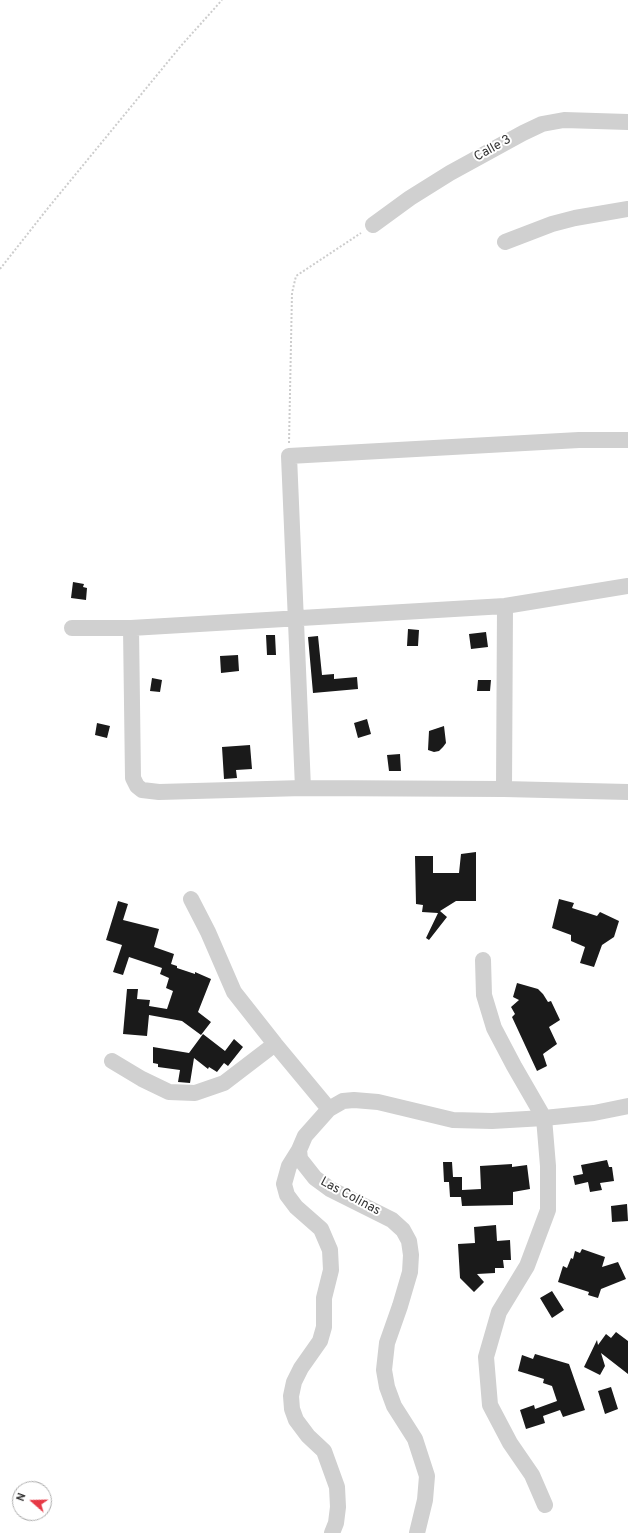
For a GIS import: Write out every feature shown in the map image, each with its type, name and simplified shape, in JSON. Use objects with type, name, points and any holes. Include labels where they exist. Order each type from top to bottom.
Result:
[{"type":"street","name":"Calle 3","points":[[373,225],[410,198],[450,173],[542,124],[564,120],[628,122]]},
{"type":"street","points":[[505,242],[552,224],[575,218],[628,209]]},
{"type":"street","points":[[303,788],[289,456],[579,440],[628,440]]},
{"type":"street","points":[[72,628],[132,628],[504,606],[628,586]]},
{"type":"street","points":[[504,606],[504,789]]},
{"type":"street","points":[[132,628],[133,778],[137,786],[142,790],[160,792],[303,788],[504,789],[628,792]]},
{"type":"street","points":[[190,900],[208,932],[234,992],[328,1109]]},
{"type":"street","points":[[483,960],[484,995],[494,1028],[544,1118],[548,1166],[548,1210],[527,1266],[499,1312],[486,1357],[490,1405],[510,1443],[532,1475],[545,1505]]},
{"type":"street","points":[[112,1061],[142,1079],[169,1092],[195,1093],[224,1083],[275,1044]]},
{"type":"street","points":[[332,1533],[336,1523],[338,1507],[337,1488],[324,1452],[308,1436],[296,1420],[292,1409],[291,1396],[294,1382],[301,1368],[320,1341],[324,1328],[324,1298],[331,1270],[330,1250],[321,1229],[296,1207],[287,1195],[284,1184],[289,1166],[299,1150],[305,1136],[328,1109],[343,1101],[354,1100],[378,1102],[453,1120],[492,1121],[594,1113],[628,1106]]},
{"type":"street","name":"Las Colinas","points":[[299,1150],[300,1159],[315,1178],[330,1189],[392,1220],[403,1230],[409,1241],[411,1255],[410,1272],[400,1306],[386,1343],[384,1370],[387,1388],[394,1406],[415,1439],[427,1476],[425,1500],[417,1533]]},
{"type":"path","points":[[0,269],[62,190],[180,47],[222,0]]},
{"type":"path","points":[[289,456],[292,293],[296,276],[373,225]]},
{"type":"building","points":[[73,582],[84,584],[83,587],[87,588],[86,600],[71,598]]},
{"type":"building","points":[[408,629],[419,630],[418,646],[407,646]]},
{"type":"building","points":[[486,632],[488,647],[471,649],[469,634]]},
{"type":"building","points":[[266,635],[275,635],[276,655],[267,655]]},
{"type":"building","points":[[318,636],[322,675],[334,674],[334,679],[357,677],[358,689],[313,693],[308,637]]},
{"type":"building","points":[[238,655],[239,671],[221,673],[220,656]]},
{"type":"building","points":[[152,678],[162,680],[160,692],[150,691]]},
{"type":"building","points":[[478,680],[491,680],[490,691],[477,691]]},
{"type":"building","points":[[367,719],[371,734],[358,738],[354,723]]},
{"type":"building","points":[[97,723],[110,726],[107,738],[95,735]]},
{"type":"building","points":[[444,726],[446,743],[439,751],[434,752],[428,750],[429,731]]},
{"type":"building","points":[[250,745],[252,769],[236,770],[237,778],[224,779],[222,747]]},
{"type":"building","points":[[400,754],[401,771],[389,771],[387,755]]},
{"type":"building","points":[[476,852],[476,901],[456,901],[440,911],[447,917],[429,940],[426,938],[438,913],[422,912],[423,905],[416,904],[415,856],[433,856],[433,873],[459,873],[461,854]]},
{"type":"building","points":[[559,899],[574,903],[572,908],[597,916],[600,912],[619,921],[614,937],[602,945],[594,967],[580,963],[585,947],[571,941],[571,935],[552,928]]},
{"type":"building","points":[[118,901],[128,904],[123,920],[159,929],[154,947],[174,954],[171,964],[177,966],[177,968],[195,974],[195,972],[211,979],[198,1012],[211,1022],[201,1035],[182,1021],[149,1015],[147,1036],[123,1034],[127,989],[138,989],[137,999],[150,1000],[149,1006],[167,1009],[173,991],[166,988],[169,978],[160,974],[162,968],[129,957],[123,975],[113,972],[122,945],[106,940]]},
{"type":"building","points":[[517,983],[538,989],[548,1002],[551,1001],[560,1020],[549,1027],[557,1044],[543,1054],[547,1066],[537,1071],[512,1017],[515,1014],[511,1007],[519,1000],[513,997]]},
{"type":"building","points":[[203,1034],[225,1051],[234,1039],[243,1047],[228,1066],[224,1063],[217,1072],[209,1067],[208,1069],[194,1058],[190,1083],[178,1082],[180,1070],[158,1067],[158,1064],[153,1063],[153,1047],[189,1053]]},
{"type":"building","points":[[607,1160],[609,1167],[612,1167],[614,1181],[600,1183],[602,1190],[590,1192],[588,1182],[575,1185],[573,1176],[583,1174],[581,1165]]},
{"type":"building","points":[[443,1162],[452,1162],[453,1177],[462,1177],[462,1190],[481,1189],[480,1166],[512,1164],[512,1167],[527,1165],[530,1189],[513,1192],[513,1205],[462,1206],[461,1197],[450,1197],[449,1182],[444,1182]]},
{"type":"building","points":[[627,1204],[628,1221],[612,1222],[611,1206]]},
{"type":"building","points":[[496,1225],[497,1241],[510,1240],[511,1260],[503,1260],[504,1268],[495,1268],[495,1273],[477,1274],[484,1282],[474,1292],[460,1278],[458,1244],[475,1243],[474,1227]]},
{"type":"building","points":[[582,1249],[605,1257],[602,1267],[618,1262],[626,1279],[601,1289],[598,1298],[588,1295],[589,1292],[558,1282],[563,1266],[567,1268],[571,1258],[573,1259],[575,1251],[580,1253]]},
{"type":"building","points":[[552,1291],[564,1310],[552,1318],[540,1298]]},
{"type":"building","points":[[616,1332],[628,1341],[628,1374],[601,1353],[605,1366],[600,1375],[584,1367],[597,1340],[598,1345],[606,1334],[611,1338]]},
{"type":"building","points":[[535,1354],[569,1364],[585,1410],[563,1417],[560,1410],[543,1416],[545,1423],[526,1429],[520,1410],[534,1405],[535,1409],[557,1401],[552,1386],[543,1383],[544,1379],[518,1371],[522,1355],[533,1359]]},
{"type":"building","points":[[611,1387],[618,1409],[605,1414],[598,1391]]}]
